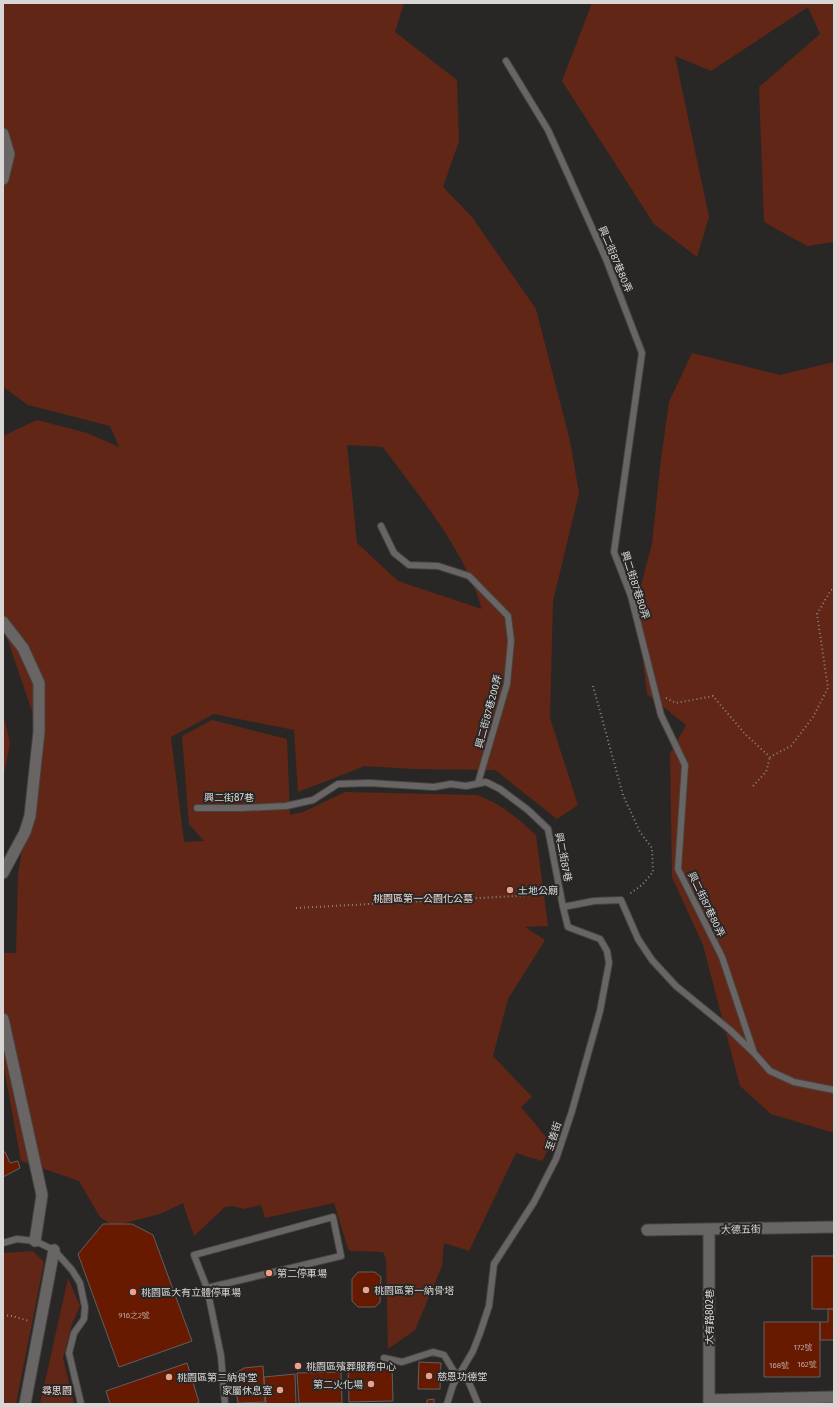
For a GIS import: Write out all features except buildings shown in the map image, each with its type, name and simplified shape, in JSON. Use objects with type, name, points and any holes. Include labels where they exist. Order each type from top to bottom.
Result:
[{"type":"street","points":[[3,134],[9,154],[3,179]]},
{"type":"street","points":[[3,622],[23,648],[39,683],[39,732],[30,816],[25,832],[3,873]]},
{"type":"street","points":[[3,1019],[42,1195],[35,1241]]},
{"type":"street","name":"大德五街","points":[[647,1230],[834,1227]]},
{"type":"street","name":"大有路802巷","points":[[709,1230],[709,1402]]},
{"type":"street","points":[[25,1404],[54,1250]]},
{"type":"street","points":[[709,1402],[834,1397]]},
{"type":"lane","name":"興二街87巷80弄","points":[[506,61],[548,130],[606,259],[642,353],[614,552],[631,596],[661,715],[685,765],[678,868],[722,957],[754,1053]]},
{"type":"lane","name":"興二街87巷200弄","points":[[381,526],[394,553],[409,565],[438,566],[469,576],[508,616],[511,641],[507,684],[478,783]]},
{"type":"lane","name":"興二街87巷","points":[[197,808],[286,806],[313,800],[338,784],[369,783],[434,787],[451,784],[466,786],[486,782],[500,789],[528,810],[548,829],[563,907]]},
{"type":"lane","points":[[563,907],[594,901],[621,900],[638,939],[652,960],[676,986],[730,1030],[770,1071],[794,1082],[834,1090]]},
{"type":"lane","name":"至善街","points":[[447,1404],[453,1386],[473,1351],[489,1306],[494,1264],[534,1202],[556,1159],[572,1111],[600,1011],[609,963],[607,951],[600,939],[568,927],[563,907]]},
{"type":"lane","points":[[207,1288],[342,1256],[334,1217],[194,1255],[207,1288],[221,1356],[225,1404]]},
{"type":"lane","points":[[3,1243],[17,1239],[35,1241],[54,1250],[72,1270],[80,1283],[85,1307],[84,1319],[74,1333],[69,1352],[81,1404]]},
{"type":"lane","points":[[384,1358],[402,1362],[433,1352],[444,1355],[458,1378],[468,1380],[478,1404]]},
{"type":"path","points":[[753,786],[766,772],[770,758],[791,746],[813,717],[828,688],[817,614],[831,590],[834,589]]},
{"type":"path","points":[[593,686],[623,795],[640,832],[652,848],[654,872],[642,885],[621,900]]},
{"type":"path","points":[[656,693],[676,703],[713,696],[745,734],[770,758]]},
{"type":"path","points":[[296,908],[560,894]]},
{"type":"path","points":[[3,1315],[12,1316],[40,1325]]},
{"type":"green space","name":"桃園區第一公園化公墓","points":[[3,3],[404,3],[395,32],[457,80],[459,141],[443,187],[472,217],[536,309],[570,441],[579,493],[553,601],[550,718],[578,805],[557,819],[495,770],[413,769],[365,766],[298,792],[294,730],[214,714],[171,737],[184,842],[204,841],[189,824],[182,736],[212,720],[287,739],[290,815],[303,812],[345,792],[476,795],[501,807],[536,835],[548,926],[525,927],[545,940],[508,999],[493,1056],[532,1097],[521,1107],[547,1138],[548,1150],[542,1161],[516,1153],[469,1251],[444,1243],[442,1266],[415,1330],[388,1349],[386,1259],[383,1252],[351,1251],[348,1249],[334,1203],[265,1218],[261,1205],[244,1209],[232,1206],[225,1207],[194,1236],[183,1203],[160,1214],[113,1226],[100,1217],[79,1181],[21,1161],[3,1062],[3,953],[16,953],[18,875],[40,734],[8,641],[3,631],[3,436],[37,420],[87,433],[119,447],[110,426],[28,405],[3,387]],"holes":[[[347,445],[383,447],[453,544],[474,587],[482,609],[398,581],[357,543]]]},
{"type":"green space","points":[[592,3],[834,3],[834,242],[807,246],[764,222],[759,87],[820,34],[808,7],[711,71],[675,56],[709,217],[697,257],[654,224],[562,81]]},
{"type":"green space","points":[[692,353],[780,375],[834,362],[834,1133],[771,1114],[740,1086],[703,945],[672,877],[670,754],[686,725],[647,694],[636,604],[652,544],[669,402]]},
{"type":"green space","points":[[3,713],[10,743],[3,780]]},
{"type":"green space","points":[[33,1251],[44,1262],[16,1404],[3,1404],[3,1253]]},
{"type":"green space","name":"尋思園","points":[[68,1278],[80,1306],[72,1324],[63,1358],[74,1404],[40,1404]]},
{"type":"place","name":"土地公廟","points":[[510,890]]},
{"type":"place","name":"第二停車場","points":[[269,1273]]},
{"type":"place","name":"桃園區第一納骨塔","points":[[366,1290]]},
{"type":"place","name":"桃園區大有立體停車場","points":[[133,1292]]},
{"type":"place","name":"桃園區殯葬服務中心","points":[[298,1366]]},
{"type":"place","name":"慈恩功德堂","points":[[429,1376]]},
{"type":"place","name":"桃園區第二納骨堂","points":[[169,1377]]},
{"type":"place","name":"第二火化場","points":[[371,1384]]},
{"type":"place","name":"家屬休息室","points":[[280,1390]]}]
